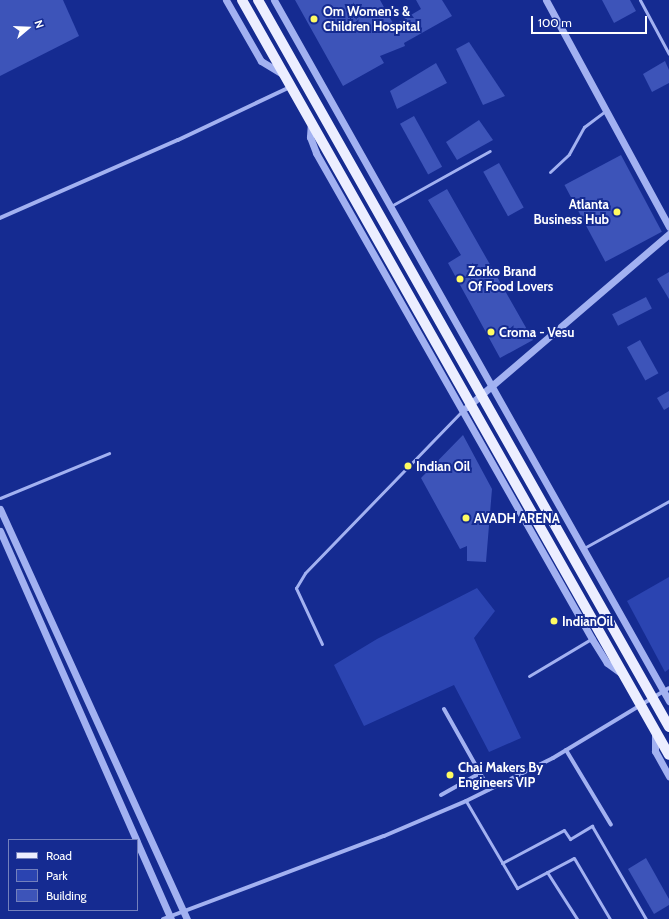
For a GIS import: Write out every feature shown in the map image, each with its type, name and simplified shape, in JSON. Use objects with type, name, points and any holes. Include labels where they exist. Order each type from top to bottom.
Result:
[{"type":"main road","points":[[242,0],[311,122],[467,407],[624,675],[669,755]]},
{"type":"main road","points":[[258,0],[483,395],[669,727]]},
{"type":"street","points":[[226,0],[262,61],[283,74]]},
{"type":"street","points":[[274,0],[666,690],[669,701]]},
{"type":"street","points":[[546,0],[669,227]]},
{"type":"street","points":[[0,218],[178,140],[291,87]]},
{"type":"street","points":[[624,675],[608,663],[592,638],[467,407],[483,395],[669,234]]},
{"type":"street","points":[[0,509],[187,919]]},
{"type":"street","points":[[0,531],[136,839]]},
{"type":"street","points":[[138,843],[168,918],[183,911],[384,836],[466,801],[566,750],[666,690]]},
{"type":"street","points":[[444,708],[489,789]]},
{"type":"street","points":[[655,730],[655,752],[669,776]]},
{"type":"street","points":[[566,750],[611,825]]},
{"type":"street","points":[[441,795],[480,773]]},
{"type":"lane","points":[[640,0],[669,54]]},
{"type":"lane","points":[[550,172],[569,154],[584,127],[606,110]]},
{"type":"lane","points":[[391,206],[490,151]]},
{"type":"lane","points":[[322,644],[296,588],[305,573],[467,407]]},
{"type":"lane","points":[[0,498],[109,453]]},
{"type":"lane","points":[[584,548],[669,501]]},
{"type":"lane","points":[[529,676],[592,638]]},
{"type":"lane","points":[[466,801],[517,888],[574,858],[610,919]]},
{"type":"lane","points":[[502,863],[564,830],[570,839],[592,826],[646,919]]},
{"type":"lane","points":[[547,872],[577,919]]},
{"type":"green space","points":[[669,577],[669,669],[665,672],[627,601]]},
{"type":"green space","points":[[477,588],[495,611],[474,638],[521,738],[489,752],[454,685],[364,726],[334,665],[377,639]]},
{"type":"building","points":[[0,0],[63,0],[79,36],[0,76]]},
{"type":"building","points":[[295,0],[380,0],[394,25],[421,9],[416,0],[442,0],[452,16],[404,43],[405,46],[380,56],[384,63],[343,86]]},
{"type":"building","points":[[602,0],[630,0],[636,11],[614,23]]},
{"type":"building","points":[[469,42],[505,96],[483,105],[456,49]]},
{"type":"building","points":[[665,61],[669,70],[669,83],[652,92],[643,74]]},
{"type":"building","points":[[436,63],[447,83],[397,109],[390,91]]},
{"type":"building","points":[[414,116],[442,167],[428,174],[400,124]]},
{"type":"building","points":[[479,120],[493,140],[457,160],[446,142]]},
{"type":"building","points":[[621,155],[662,232],[605,262],[564,185]]},
{"type":"building","points":[[499,163],[524,208],[508,216],[483,172]]},
{"type":"building","points":[[447,189],[533,340],[500,358],[448,263],[461,255],[428,200]]},
{"type":"building","points":[[669,272],[669,299],[657,279]]},
{"type":"building","points":[[646,297],[652,309],[618,326],[612,314]]},
{"type":"building","points":[[640,340],[658,373],[645,381],[627,347]]},
{"type":"building","points":[[669,391],[669,407],[664,410],[657,398]]},
{"type":"building","name":"AVADH ARENA","points":[[463,435],[492,489],[486,562],[467,561],[467,546],[460,549],[421,478]]},
{"type":"building","points":[[646,858],[669,899],[669,905],[654,914],[628,869]]},
{"type":"place","name":"Om Women's & Children Hospital","points":[[314,19]]},
{"type":"place","name":"Atlanta Business Hub","points":[[617,212]]},
{"type":"place","name":"Zorko Brand Of Food Lovers","points":[[460,279]]},
{"type":"place","name":"Croma - Vesu","points":[[491,332]]},
{"type":"place","name":"Indian Oil","points":[[408,466]]},
{"type":"place","name":"AVADH ARENA","points":[[466,518]]},
{"type":"place","name":"IndianOil","points":[[554,621]]},
{"type":"place","name":"Chai Makers By Engineers VIP","points":[[450,775]]}]
